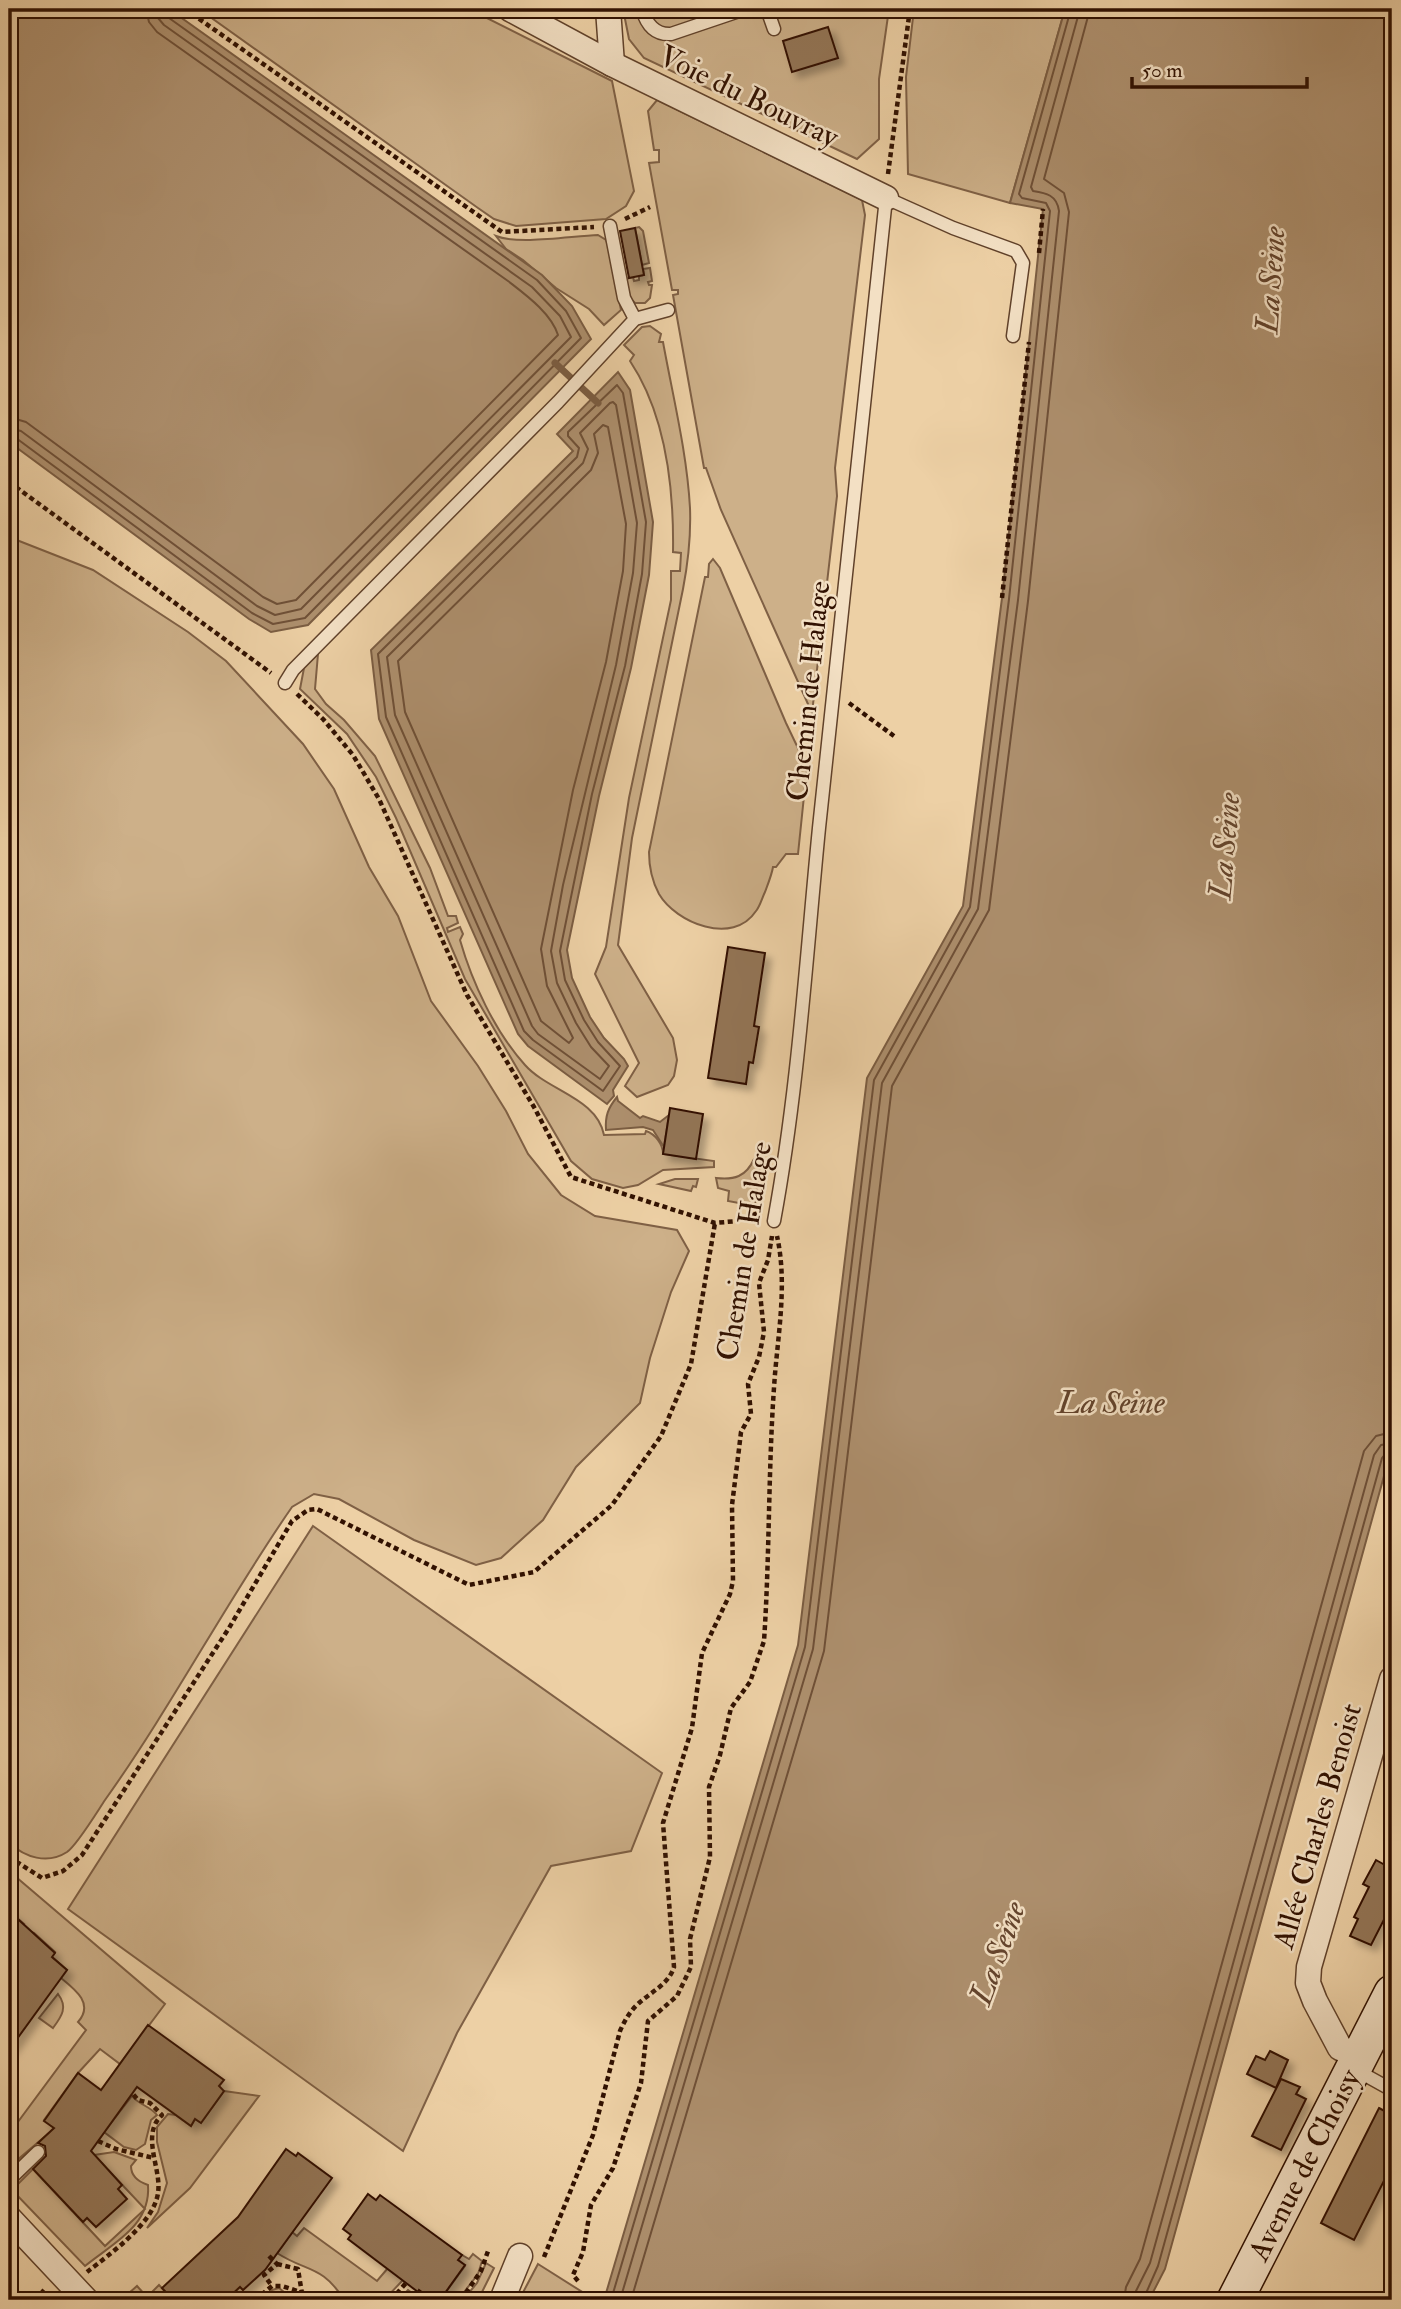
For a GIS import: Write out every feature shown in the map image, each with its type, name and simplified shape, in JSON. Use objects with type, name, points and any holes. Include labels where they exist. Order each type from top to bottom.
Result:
[{"type":"main road","name":"Avenue de Choisy","points":[[1235,2300],[1392,1993]]},
{"type":"street","name":"Voie du Bouvray","points":[[510,9],[612,64],[886,198]]},
{"type":"street","points":[[608,9],[612,64]]},
{"type":"street","name":"Allée Charles Benoist","points":[[1356,2062],[1340,2048],[1315,2001],[1308,1983],[1309,1967],[1392,1679]]},
{"type":"street","points":[[9,2218],[86,2300]]},
{"type":"street","points":[[502,2300],[531,2262]]},
{"type":"lane","points":[[642,9],[645,20],[664,34],[745,9]]},
{"type":"lane","points":[[767,9],[774,29]]},
{"type":"lane","points":[[886,198],[953,228],[1016,251],[1023,262],[1013,336]]},
{"type":"lane","name":"Chemin de Halage","points":[[774,1221],[789,1139],[797,1073],[813,887],[886,198]]},
{"type":"lane","points":[[610,226],[624,298],[635,319]]},
{"type":"lane","points":[[285,683],[293,670],[558,402],[635,319],[668,310]]},
{"type":"lane","points":[[1356,2062],[1392,2090]]},
{"type":"lane","points":[[9,2180],[38,2152]]},
{"type":"path","points":[[185,9],[502,232],[610,226],[650,207]]},
{"type":"path","points":[[886,198],[910,9]]},
{"type":"path","points":[[1038,260],[1043,209]]},
{"type":"path","points":[[1002,598],[1030,336]]},
{"type":"path","points":[[9,482],[285,683],[323,719],[354,755],[379,799],[467,995],[534,1107],[571,1177],[715,1223],[737,1221],[753,1215]]},
{"type":"path","points":[[834,692],[894,736]]},
{"type":"path","points":[[578,2281],[573,2275],[583,2252],[591,2205],[613,2168],[641,2083],[649,2021],[677,1996],[691,1967],[690,1938],[710,1857],[709,1787],[731,1708],[750,1682],[764,1641],[775,1373],[782,1327],[781,1252],[774,1221]]},
{"type":"path","name":"Chemin de Halage","points":[[531,2262],[547,2247],[593,2135],[620,2031],[632,2011],[668,1979],[674,1968],[663,1823],[692,1728],[702,1653],[730,1594],[733,1581],[733,1505],[737,1460],[741,1432],[751,1414],[748,1384],[759,1357],[764,1332],[759,1283],[768,1260],[774,1221]]},
{"type":"path","points":[[9,1857],[42,1878],[63,1871],[82,1855],[229,1628],[292,1521],[308,1510],[317,1509],[469,1585],[534,1572],[611,1505],[661,1436],[691,1364],[715,1223]]},
{"type":"path","points":[[99,2263],[144,2225],[159,2193],[152,2137],[155,2121],[162,2115],[152,2101],[138,2100],[133,2094]]},
{"type":"path","points":[[98,2141],[116,2149],[154,2158]]},
{"type":"path","points":[[461,2300],[481,2271],[488,2251]]},
{"type":"path","points":[[269,2256],[277,2264],[298,2269],[303,2300]]},
{"type":"path","points":[[272,2286],[264,2276],[277,2264]]},
{"type":"path","points":[[391,2300],[406,2283]]},
{"type":"path","points":[[255,2300],[272,2286],[282,2286],[325,2300]]},
{"type":"shaded area","points":[[199,9],[469,9],[612,81],[634,191],[626,206],[606,219],[516,226],[494,219]]},
{"type":"shaded area","points":[[623,9],[889,9],[879,79],[879,139],[857,159],[644,58],[629,39]]},
{"type":"shaded area","points":[[914,9],[1065,9],[1010,203],[908,174],[906,77]]},
{"type":"shaded area","points":[[657,100],[862,200],[865,215],[835,468],[837,496],[812,713],[704,468],[673,295],[678,294],[678,290],[672,290],[649,163],[659,162],[659,150],[654,150],[648,111]]},
{"type":"shaded area","points":[[639,227],[643,231],[649,263],[642,265],[635,228]]},
{"type":"shaded area","points":[[598,235],[606,240],[608,245],[621,310],[604,325],[589,309],[556,288],[506,249],[496,236],[531,240]]},
{"type":"shaded area","points":[[650,268],[650,298],[645,303],[635,303],[630,298],[625,279],[633,277],[634,281],[639,280],[639,276],[644,275],[643,269]]},
{"type":"shaded area","points":[[650,326],[661,334],[659,342],[663,342],[686,467],[690,528],[683,589],[632,838],[618,945],[673,1038],[677,1060],[674,1076],[668,1085],[637,1097],[625,1086],[639,1063],[595,974],[606,947],[629,798],[671,600],[671,571],[680,571],[681,553],[673,552],[672,502],[660,428],[652,404],[630,361],[634,355],[624,345],[642,327]]},
{"type":"shaded area","points":[[9,537],[93,570],[188,632],[226,661],[303,744],[334,789],[369,867],[398,916],[431,1001],[478,1066],[506,1111],[528,1154],[561,1195],[595,1216],[677,1230],[689,1251],[671,1292],[650,1358],[640,1403],[576,1467],[543,1520],[501,1558],[476,1565],[414,1540],[339,1499],[314,1494],[292,1507],[130,1764],[81,1836],[67,1852],[44,1859],[22,1852],[9,1843]]},
{"type":"shaded area","points":[[713,559],[720,568],[807,767],[798,854],[786,854],[776,867],[773,867],[759,907],[746,922],[720,929],[691,921],[667,904],[654,884],[649,852],[705,577],[708,577],[709,564]]},
{"type":"shaded area","points":[[318,654],[315,689],[375,756],[430,868],[448,916],[456,916],[458,923],[447,928],[448,932],[460,927],[463,934],[460,940],[471,973],[494,1022],[514,1052],[535,1074],[592,1112],[600,1122],[604,1135],[645,1134],[646,1131],[658,1140],[663,1154],[714,1161],[714,1167],[663,1170],[638,1185],[623,1188],[592,1179],[571,1161],[465,979],[376,777],[347,734],[300,689],[304,668]]},
{"type":"shaded area","points":[[761,1157],[755,1206],[728,1201],[729,1191],[718,1188],[716,1178],[739,1176],[754,1159]]},
{"type":"shaded area","points":[[675,1179],[698,1179],[696,1187],[693,1186],[691,1191],[659,1184]]},
{"type":"shaded area","points":[[313,1526],[662,1773],[631,1851],[551,1866],[457,2033],[403,2151],[68,1909]]},
{"type":"shaded area","points":[[9,1871],[165,2004],[120,2064],[100,2049],[78,2073],[44,2120],[59,2132],[49,2133],[9,2167],[9,2134],[86,2030],[78,2022],[84,2003],[61,1978],[67,1970],[52,1957],[55,1952],[34,1933],[20,1929],[24,1924],[9,1911]]},
{"type":"shaded area","points":[[58,1994],[63,2003],[63,2011],[53,2028],[39,2018]]},
{"type":"shaded area","points":[[224,2091],[259,2096],[190,2188],[147,2228],[158,2212],[167,2183],[157,2142],[157,2127],[168,2114],[176,2115],[191,2126],[195,2119],[201,2123]]},
{"type":"shaded area","points":[[132,2096],[157,2115],[151,2120],[145,2144],[136,2150],[124,2147],[104,2132]]},
{"type":"shaded area","points":[[114,2152],[136,2160],[131,2166],[132,2173],[139,2181],[148,2185],[144,2208],[94,2155]]},
{"type":"shaded area","points":[[33,2169],[105,2246],[144,2210],[128,2232],[85,2266],[12,2190]]},
{"type":"shaded area","points":[[304,2228],[377,2281],[388,2268],[403,2280],[384,2300],[344,2300],[329,2281],[314,2270],[277,2253],[292,2232],[297,2236]]},
{"type":"shaded area","points":[[473,2254],[482,2261],[478,2274],[458,2300],[440,2300],[465,2266],[458,2260],[462,2255],[469,2259]]},
{"type":"shaded area","points":[[486,2263],[494,2268],[478,2300],[463,2300],[477,2283]]},
{"type":"shaded area","points":[[538,2264],[595,2300],[519,2300]]},
{"type":"shaded area","points":[[159,2285],[173,2300],[121,2300],[137,2286],[147,2297]]},
{"type":"shaded area","points":[[279,2288],[294,2300],[262,2300],[272,2290]]},
{"type":"shaded area","points":[[408,2290],[415,2295],[419,2290],[429,2298],[433,2294],[440,2300],[398,2300]]},
{"type":"water","points":[[9,9],[169,9],[542,275],[572,306],[591,339],[308,625],[271,632],[249,619],[9,442]]},
{"type":"water","name":"La Seine","points":[[1065,9],[1392,9],[1392,1447],[1165,2269],[1149,2300],[604,2300],[798,1645],[867,1078],[963,906],[1002,598],[1043,209],[1010,203]]},
{"type":"water","points":[[618,372],[630,390],[653,522],[649,575],[631,668],[599,796],[567,950],[572,978],[590,1017],[628,1066],[613,1090],[614,1096],[607,1104],[528,1046],[518,1034],[379,719],[371,650],[573,451],[557,434]]},
{"type":"water","points":[[617,1097],[618,1101],[640,1118],[643,1116],[660,1122],[669,1115],[664,1147],[653,1130],[643,1127],[606,1130],[608,1112]]},
{"type":"building","points":[[828,27],[838,58],[792,72],[783,41]]},
{"type":"building","points":[[635,228],[644,275],[629,278],[620,231]]},
{"type":"building","points":[[728,947],[765,953],[754,1026],[759,1027],[753,1063],[749,1062],[746,1084],[708,1078]]},
{"type":"building","points":[[670,1108],[703,1114],[696,1159],[663,1154]]},
{"type":"building","points":[[1376,1860],[1392,1869],[1392,1904],[1371,1945],[1350,1936],[1358,1919],[1354,1917],[1369,1887],[1363,1884]]},
{"type":"building","points":[[9,1911],[55,1953],[52,1957],[67,1970],[9,2050]]},
{"type":"building","points":[[148,2025],[224,2080],[219,2086],[224,2091],[201,2123],[195,2119],[191,2126],[137,2087],[91,2151],[122,2185],[118,2189],[127,2199],[96,2227],[87,2218],[83,2222],[33,2169],[46,2156],[45,2146],[38,2143],[54,2128],[44,2121],[78,2073],[101,2090]]},
{"type":"building","points":[[1270,2051],[1288,2060],[1276,2088],[1247,2074],[1256,2056],[1265,2060]]},
{"type":"building","points":[[1281,2079],[1300,2087],[1296,2094],[1306,2099],[1281,2150],[1252,2136]]},
{"type":"building","points":[[1379,2108],[1392,2115],[1392,2165],[1354,2240],[1321,2223]]},
{"type":"building","points":[[286,2149],[296,2156],[298,2153],[332,2178],[265,2270],[243,2290],[240,2287],[226,2300],[173,2300],[162,2288],[238,2217]]},
{"type":"building","points":[[368,2194],[376,2200],[380,2195],[462,2255],[458,2260],[465,2265],[440,2300],[433,2294],[430,2298],[419,2290],[418,2292],[348,2239],[351,2235],[343,2229]]},
{"type":"waterway","points":[[555,363],[598,403]]}]
